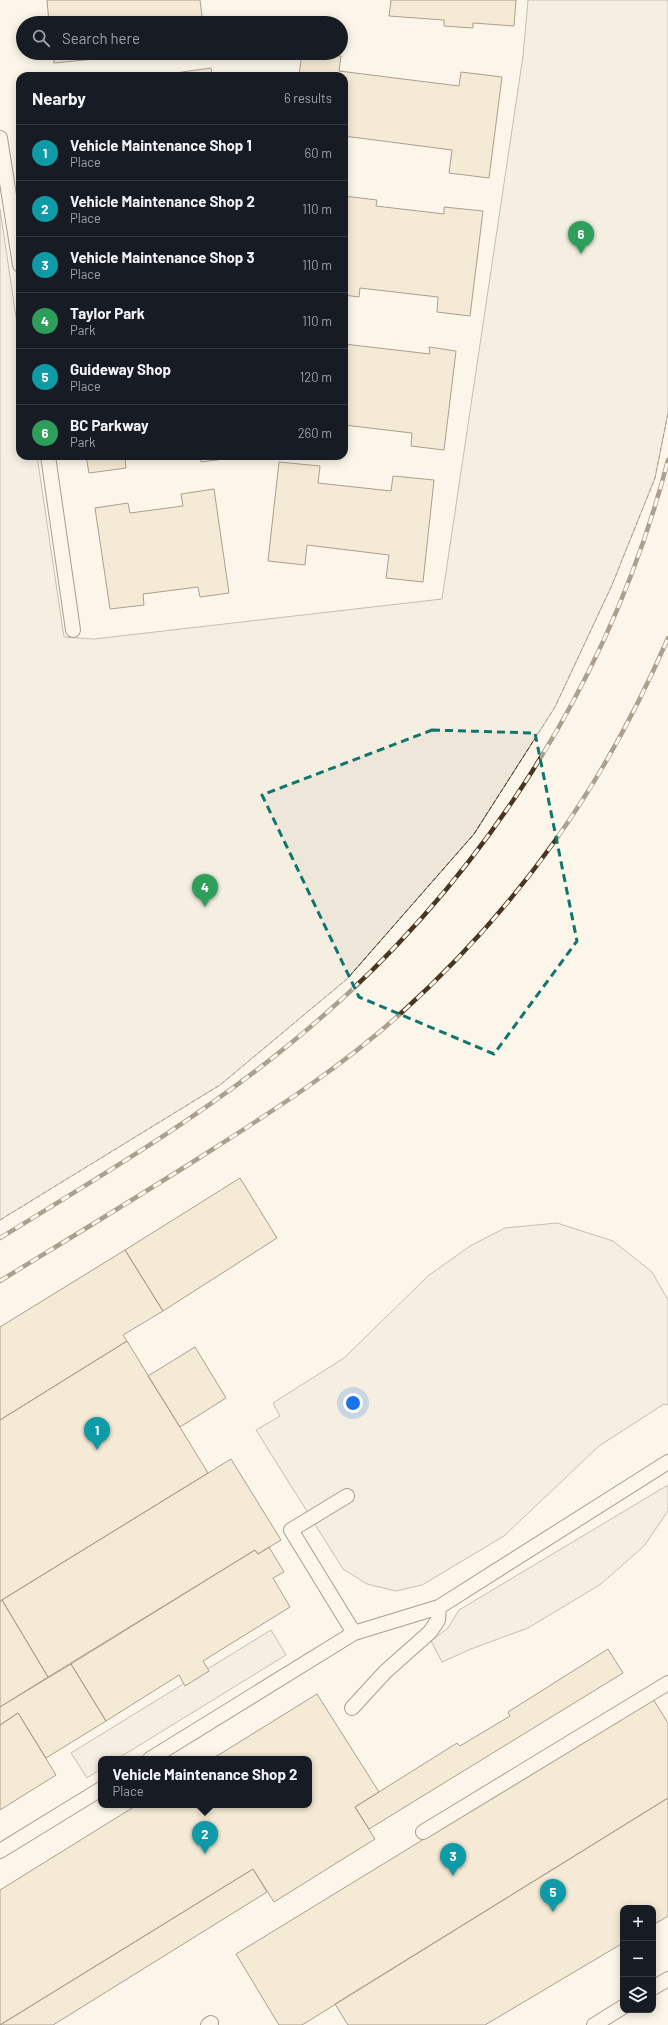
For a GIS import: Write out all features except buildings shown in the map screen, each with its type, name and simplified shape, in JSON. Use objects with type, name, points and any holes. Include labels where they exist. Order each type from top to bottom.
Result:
[{"type":"lane","points":[[0,138],[16,240]]},
{"type":"lane","points":[[49,460],[73,630]]},
{"type":"lane","points":[[155,1756],[354,1634],[438,1607],[668,1462]]},
{"type":"lane","points":[[347,1496],[291,1530],[354,1634]]},
{"type":"lane","points":[[352,1708],[385,1672],[430,1632],[438,1620],[438,1607]]},
{"type":"lane","points":[[423,1832],[668,1683]]},
{"type":"lane","points":[[0,1851],[98,1791]]},
{"type":"lane","points":[[656,1986],[668,1979]]},
{"type":"lane","points":[[594,2025],[620,2009]]},
{"type":"highlighted area","points":[[432,730],[535,733],[577,941],[494,1054],[359,997],[262,795]]},
{"type":"shaded area","points":[[528,0],[668,0],[668,413],[655,478],[612,585],[555,707],[474,834],[347,979],[220,1085],[0,1220],[0,209],[16,317],[16,460],[38,460],[64,637],[94,639],[442,599],[523,56]]},
{"type":"shaded area","points":[[557,1223],[613,1241],[652,1272],[668,1300],[668,1405],[664,1404],[599,1446],[504,1536],[422,1585],[396,1591],[367,1584],[343,1569],[256,1430],[280,1416],[273,1403],[344,1358],[428,1276],[470,1246],[505,1228]]},
{"type":"shaded area","points":[[668,1485],[668,1511],[644,1546],[601,1584],[528,1628],[471,1649],[442,1662],[431,1641],[448,1628],[459,1610]]},
{"type":"shaded area","points":[[271,1630],[286,1655],[122,1756],[98,1756],[98,1771],[87,1778],[71,1753]]},
{"type":"railway","points":[[0,1238],[149,1145],[257,1070],[291,1043],[357,985],[418,922],[475,854],[526,782],[571,706],[610,626],[642,544],[668,460]]},
{"type":"railway","points":[[0,1281],[184,1167],[308,1087],[377,1034],[442,974],[483,931],[520,887],[554,842],[586,794],[616,744],[643,692],[668,638]]},
{"type":"fence","points":[[0,1220],[220,1085],[347,979],[474,834],[555,707],[612,585],[655,478],[668,413]]},
{"type":"place","name":"BC Parkway","points":[[581,254]]},
{"type":"place","name":"Taylor Park","points":[[205,907]]},
{"type":"place","name":"Vehicle Maintenance Shop 1","points":[[97,1450]]},
{"type":"place","name":"Vehicle Maintenance Shop 2","points":[[205,1854]]},
{"type":"place","name":"Vehicle Maintenance Shop 3","points":[[453,1876]]},
{"type":"place","name":"Guideway Shop","points":[[553,1912]]}]
